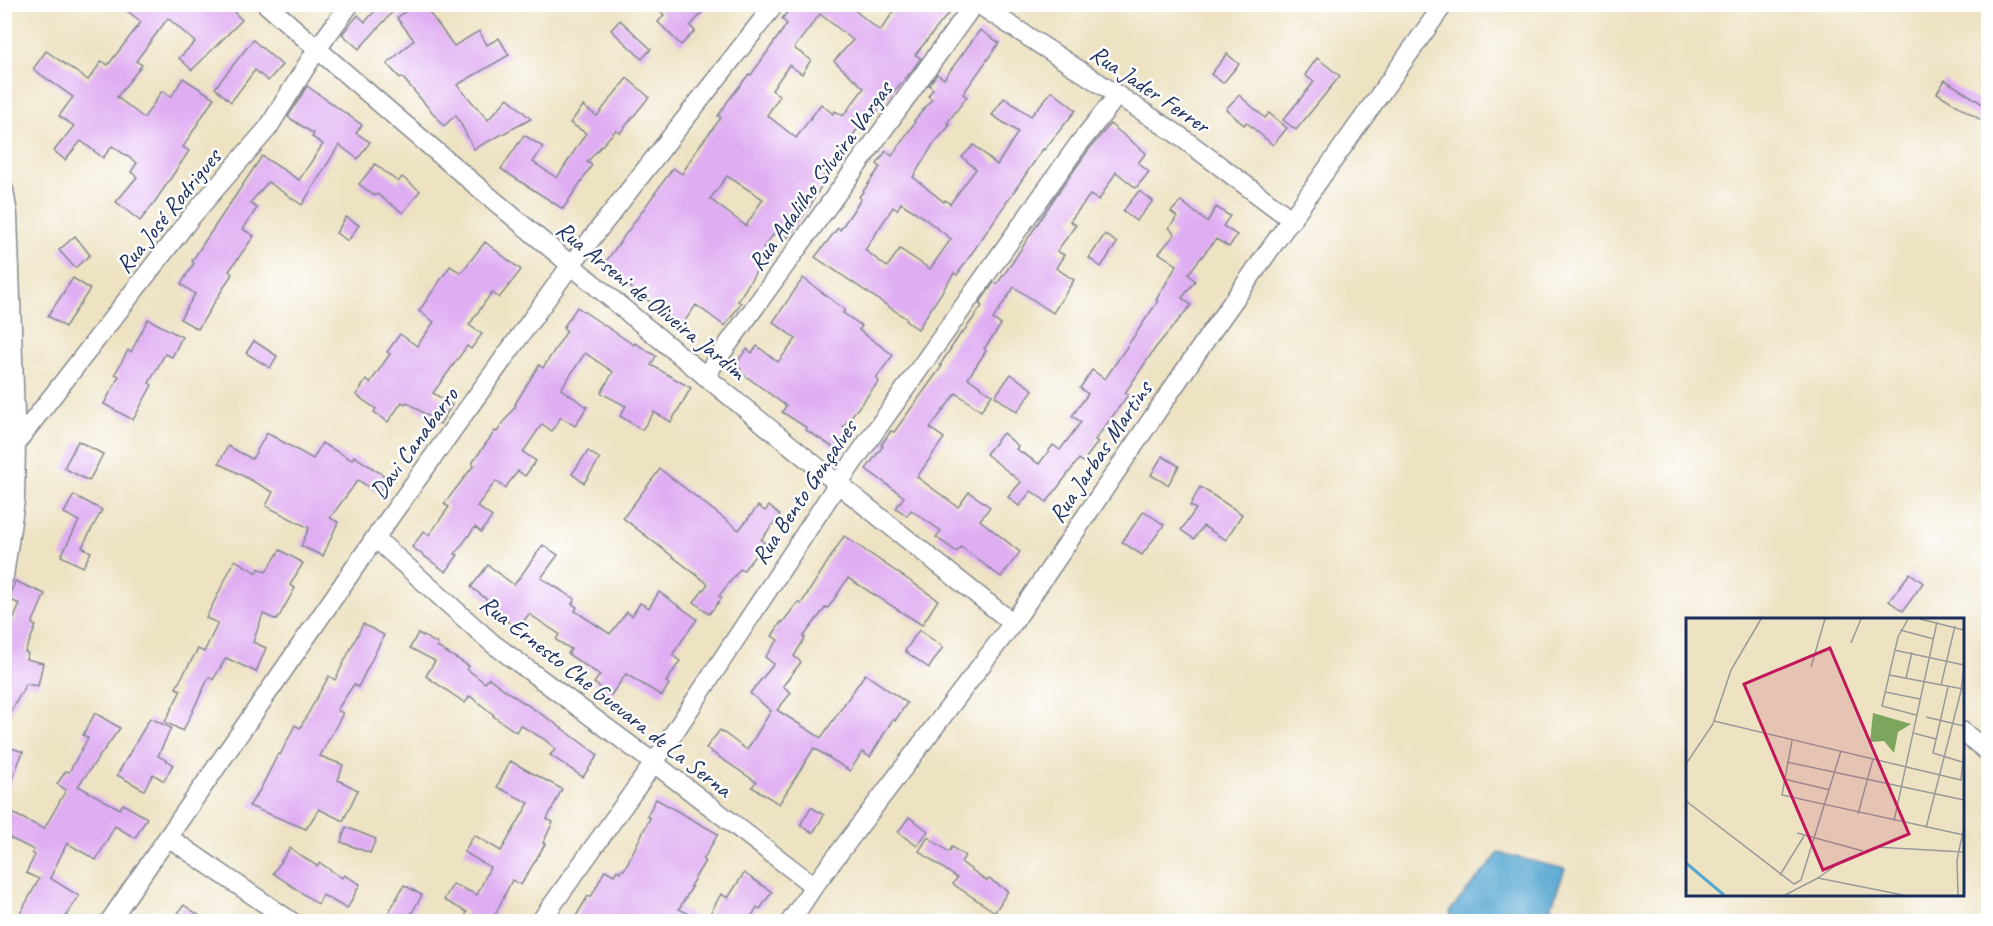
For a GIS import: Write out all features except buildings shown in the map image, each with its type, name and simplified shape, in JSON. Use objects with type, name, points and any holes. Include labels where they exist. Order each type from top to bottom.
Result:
[{"type":"street","name":"Rua Arseni de Oliveira Jardim","points":[[266,4],[570,266],[837,485],[1013,623]]},
{"type":"street","name":"Rua José Rodrigues","points":[[16,443],[185,224],[268,128],[317,49],[350,4]]},
{"type":"street","name":"Davi Canabarro","points":[[109,921],[375,538],[570,266],[775,4]]},
{"type":"street","name":"Rua Jader Ferrer","points":[[976,4],[1177,134],[1292,220]]},
{"type":"street","name":"Rua Adalilho Silveira Vargas","points":[[705,376],[976,4]]},
{"type":"street","name":"Rua Jarbas Martins","points":[[790,921],[1013,623],[1207,339],[1444,4]]},
{"type":"street","name":"Rua Bento Gonçalves","points":[[540,921],[654,763],[837,485],[1078,146],[1117,96]]},
{"type":"street","points":[[4,190],[8,227],[16,443],[15,501],[4,576]]},
{"type":"street","name":"Rua Ernesto Che Guevara de La Serna","points":[[375,538],[492,643],[814,886]]},
{"type":"street","points":[[1963,732],[1989,752]]},
{"type":"street","points":[[168,837],[292,921]]},
{"type":"water","points":[[1499,853],[1565,869],[1546,921],[1452,921],[1450,911]]}]
